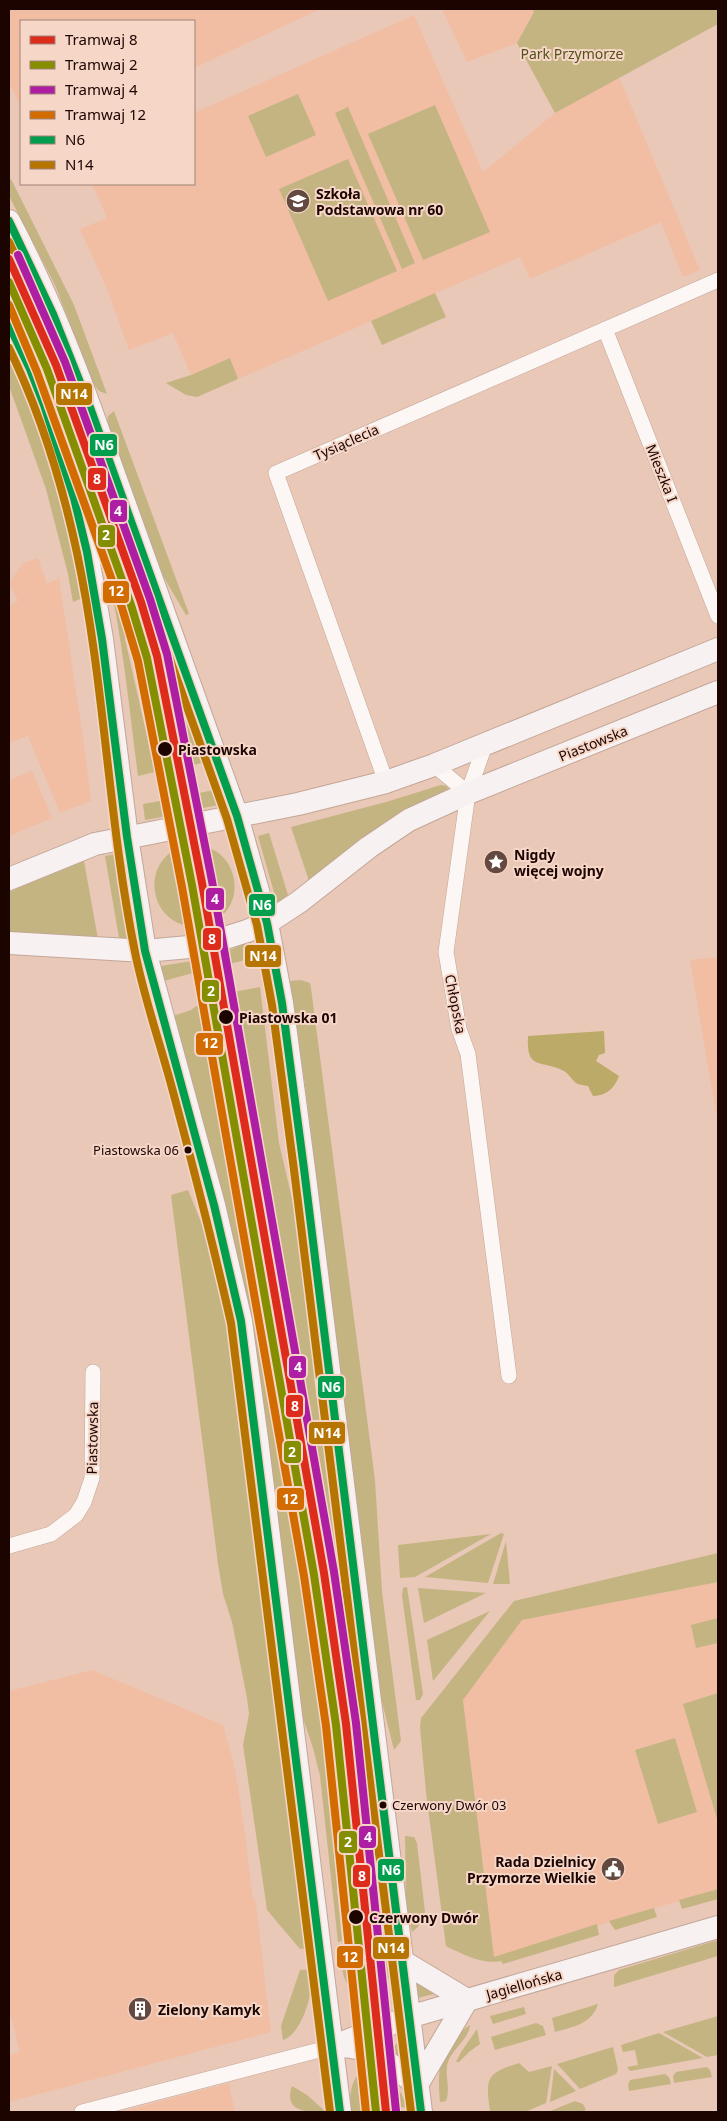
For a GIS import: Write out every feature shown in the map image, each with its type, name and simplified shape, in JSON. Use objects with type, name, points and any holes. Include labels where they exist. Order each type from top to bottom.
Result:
[{"type":"main road","points":[[9,221],[34,268],[68,346],[237,816],[267,923],[282,1003],[304,1169],[421,2112]]},
{"type":"main road","points":[[9,325],[30,369],[44,405],[74,498],[87,552],[102,639],[127,837],[145,951],[214,1205],[241,1321],[260,1459],[340,2112]]},
{"type":"main road","points":[[9,880],[95,844],[298,804],[386,782],[485,745],[718,649]]},
{"type":"main road","name":"Piastowska","points":[[9,943],[145,951],[200,946],[267,923],[299,902],[369,847],[410,820],[468,793],[718,692]]},
{"type":"main road","name":"Jagiellońska","points":[[332,2046],[409,2017],[718,1927]]},
{"type":"main road","points":[[402,1961],[468,2000],[417,2085]]},
{"type":"main road","points":[[332,2046],[351,2046],[381,2056],[417,2085]]},
{"type":"street","name":"Tysiąclecia","points":[[386,782],[276,473],[718,280]]},
{"type":"street","name":"Mieszka I","points":[[605,330],[718,616]]},
{"type":"street","points":[[434,765],[468,793],[485,745]]},
{"type":"street","name":"Chłopska","points":[[468,793],[446,952],[459,1029],[468,1054],[509,1376]]},
{"type":"street","name":"Piastowska","points":[[9,1546],[51,1534],[71,1519],[84,1502],[92,1478],[93,1372]]},
{"type":"street","points":[[82,2112],[332,2046]]},
{"type":"shaded area","points":[[9,9],[320,9],[195,68],[195,20],[20,20],[20,105],[9,83]]},
{"type":"shaded area","points":[[442,9],[532,9],[534,12],[517,43],[467,62]]},
{"type":"shaded area","name":"Szkoła Podstawowa nr 60","points":[[414,15],[483,172],[555,113],[619,77],[700,270],[683,277],[661,222],[530,279],[520,257],[238,379],[230,358],[191,375],[173,333],[129,350],[107,289],[80,229],[107,218],[92,185],[195,185],[195,113]]},
{"type":"shaded area","points":[[38,558],[47,584],[59,578],[91,801],[60,813],[28,736],[9,743],[9,606],[18,601],[9,583],[23,563]]},
{"type":"shaded area","points":[[32,771],[52,818],[9,836],[9,780]]},
{"type":"shaded area","points":[[718,957],[718,1125],[690,960]]},
{"type":"shaded area","points":[[604,1031],[605,1053],[599,1055],[596,1061],[619,1076],[613,1087],[606,1093],[598,1096],[593,1096],[588,1086],[576,1083],[562,1070],[536,1062],[529,1054],[528,1036]]},
{"type":"shaded area","points":[[718,1582],[718,1889],[494,1957],[463,1700],[522,1620]]},
{"type":"shaded area","points":[[92,1670],[223,1725],[234,1764],[242,1812],[253,1900],[255,1900],[257,1912],[271,2032],[9,2102],[9,2055],[20,2052],[9,2009],[9,1691]]},
{"type":"shaded area","points":[[229,2083],[235,2112],[120,2112]]},
{"type":"green space","name":"Park Przymorze","points":[[532,9],[718,9],[718,24],[555,113],[517,43],[534,12]]},
{"type":"green space","points":[[298,94],[316,135],[266,157],[248,116]]},
{"type":"green space","points":[[435,105],[490,232],[423,260],[368,134]]},
{"type":"green space","points":[[348,107],[415,263],[402,269],[335,113]]},
{"type":"green space","points":[[348,159],[397,271],[328,301],[279,189]]},
{"type":"green space","points":[[11,179],[74,305],[107,394],[99,391],[94,385],[55,285],[9,196],[9,181]]},
{"type":"green space","points":[[435,293],[446,317],[382,345],[371,321]]},
{"type":"green space","points":[[9,353],[44,443],[70,535],[85,597],[73,602],[68,574],[46,489],[9,386]]},
{"type":"green space","points":[[230,358],[238,379],[197,397],[186,395],[166,383],[191,375]]},
{"type":"green space","points":[[114,411],[189,614],[186,615],[163,576],[107,423],[108,416]]},
{"type":"green space","points":[[118,515],[206,762],[185,767],[155,640],[116,516]]},
{"type":"green space","points":[[95,525],[97,525],[133,637],[125,639],[155,772],[138,776],[117,618],[104,556]]},
{"type":"green space","points":[[441,785],[447,786],[448,789],[393,819],[309,881],[291,827],[386,802]]},
{"type":"green space","points":[[214,790],[219,805],[192,810],[189,795]]},
{"type":"green space","points":[[170,799],[173,815],[145,820],[143,804]]},
{"type":"green space","points":[[269,833],[288,895],[277,903],[258,836]]},
{"type":"green space","points":[[198,845],[212,849],[222,856],[230,867],[234,879],[231,903],[224,914],[212,922]]},
{"type":"green space","points":[[179,848],[192,926],[178,923],[167,915],[159,905],[155,892],[155,879],[159,867],[167,856]]},
{"type":"green space","points":[[116,854],[129,938],[119,938],[105,856]]},
{"type":"green space","points":[[84,861],[98,939],[9,932],[9,892],[63,868]]},
{"type":"green space","points":[[251,941],[254,958],[220,966],[218,955]]},
{"type":"green space","points":[[198,960],[200,971],[164,981],[161,966]]},
{"type":"green space","points":[[301,980],[310,983],[311,988],[375,1480],[382,1592],[401,1741],[394,1750],[380,1694],[307,1100],[290,981]]},
{"type":"green space","points":[[260,987],[279,1143],[301,1237],[371,1799],[386,1937],[373,1939],[345,1668],[250,1130],[258,1128],[234,992]]},
{"type":"green space","points":[[205,1000],[314,1604],[328,1701],[341,1806],[333,1807],[340,1889],[337,1889],[342,1941],[338,1942],[320,1776],[303,1718],[173,1016],[191,1010]]},
{"type":"green space","points":[[188,1190],[216,1259],[236,1377],[308,1948],[300,1949],[267,1910],[243,1745],[249,1714],[247,1698],[218,1564],[171,1195]]},
{"type":"green space","points":[[501,1533],[504,1534],[488,1583],[425,1577]]},
{"type":"green space","points":[[491,1534],[415,1577],[400,1578],[398,1545]]},
{"type":"green space","points":[[506,1541],[510,1584],[493,1584]]},
{"type":"green space","points":[[718,1553],[718,1582],[522,1620],[463,1700],[494,1957],[597,1924],[599,1935],[503,1964],[501,1961],[494,1962],[473,1958],[446,1946],[426,1792],[420,1727],[421,1718],[514,1601]]},
{"type":"green space","points":[[407,1587],[423,1694],[420,1700],[416,1700],[402,1595],[403,1588]]},
{"type":"green space","points":[[418,1588],[486,1593],[424,1623]]},
{"type":"green space","points":[[490,1611],[433,1681],[427,1640]]},
{"type":"green space","points":[[718,1618],[718,1643],[696,1648],[691,1625]]},
{"type":"green space","points":[[718,1693],[718,1818],[717,1819],[683,1704]]},
{"type":"green space","points":[[675,1738],[697,1812],[658,1824],[635,1750]]},
{"type":"green space","points":[[405,1836],[414,1837],[417,1843],[425,1912],[418,1927],[412,1932],[406,1905]]},
{"type":"green space","points":[[718,1889],[718,1899],[682,1909],[679,1900]]},
{"type":"green space","points":[[654,1908],[657,1917],[615,1930],[609,1921]]},
{"type":"green space","points":[[718,1940],[718,1956],[614,1987],[614,1975],[619,1970]]},
{"type":"green space","points":[[390,1960],[389,1978],[379,1988],[376,1962]]},
{"type":"green space","points":[[356,1964],[359,1991],[348,1985],[343,1974],[342,1965]]},
{"type":"green space","points":[[413,1967],[453,1989],[418,1998]]},
{"type":"green space","points":[[312,1969],[309,1998],[302,2019],[297,2029],[283,2040],[281,2026],[300,1970]]},
{"type":"green space","points":[[598,2004],[591,2016],[581,2024],[555,2032],[552,2018]]},
{"type":"green space","points":[[524,2007],[526,2014],[493,2024],[490,2016]]},
{"type":"green space","points":[[718,2016],[718,2055],[707,2057],[663,2032]]},
{"type":"green space","points":[[536,2023],[543,2026],[546,2035],[495,2050],[491,2037]]},
{"type":"green space","points":[[470,2025],[467,2035],[453,2052],[448,2062],[446,2101],[440,2102],[439,2078],[442,2058],[452,2041]]},
{"type":"green space","points":[[477,2029],[480,2044],[459,2062],[456,2062],[461,2052]]},
{"type":"green space","points":[[659,2033],[703,2058],[630,2071],[627,2067],[638,2065],[635,2050],[623,2052],[621,2045]]},
{"type":"green space","points":[[402,2042],[404,2066],[386,2048]]},
{"type":"green space","points":[[613,2047],[618,2070],[616,2074],[580,2089],[557,2064]]},
{"type":"green space","points":[[519,2063],[529,2072],[552,2066],[546,2103],[525,2112],[490,2111],[488,2091],[491,2078],[500,2070]]},
{"type":"green space","points":[[707,2067],[712,2077],[674,2083],[673,2076],[676,2072]]},
{"type":"green space","points":[[554,2069],[576,2091],[550,2102]]},
{"type":"green space","points":[[367,2070],[370,2110],[351,2112],[350,2100],[354,2081],[361,2072]]},
{"type":"green space","points":[[665,2074],[669,2077],[671,2084],[629,2091],[628,2085],[630,2080]]},
{"type":"green space","points":[[387,2079],[401,2093],[407,2107],[391,2108]]},
{"type":"green space","points":[[292,2086],[307,2095],[326,2112],[305,2111],[294,2106],[290,2095]]},
{"type":"green space","points":[[575,2101],[583,2104],[586,2110],[582,2112],[548,2112]]},
{"type":"tram line","name":"4","points":[[18,255],[65,362],[150,599],[167,654],[212,881],[334,1572],[356,1723],[396,2111]]},
{"type":"tram line","name":"8","points":[[9,259],[56,365],[141,602],[157,656],[202,883],[324,1573],[346,1724],[386,2112]]},
{"type":"tram line","name":"2","points":[[9,282],[47,369],[131,605],[147,658],[192,885],[314,1575],[336,1725],[376,2112]]},
{"type":"tram line","name":"12","points":[[9,305],[37,372],[122,608],[138,661],[182,887],[304,1576],[326,1726],[366,2112]]},
{"type":"transit line","name":"N6","points":[[9,221],[53,314],[91,410],[237,816],[267,923],[282,1003],[304,1169],[421,2112]]},
{"type":"transit line","name":"N14","points":[[9,242],[44,318],[82,413],[227,819],[257,925],[272,1005],[294,1170],[411,2112]]},
{"type":"transit line","name":"N6","points":[[9,325],[30,369],[44,405],[74,498],[87,552],[102,639],[127,837],[145,951],[214,1205],[241,1321],[340,2112]]},
{"type":"transit line","name":"N14","points":[[9,348],[31,397],[49,448],[77,553],[94,652],[118,852],[135,952],[195,1176],[231,1323],[330,2112]]},
{"type":"place","name":"Szkoła Podstawowa nr 60","points":[[298,201]]},
{"type":"place","name":"Piastowska","points":[[165,749]]},
{"type":"place","name":"Nigdy więcej wojny","points":[[496,862]]},
{"type":"place","name":"Piastowska 01","points":[[226,1017]]},
{"type":"place","name":"Piastowska 06","points":[[188,1150]]},
{"type":"place","name":"Czerwony Dwór 03","points":[[383,1805]]},
{"type":"place","name":"Rada Dzielnicy Przymorze Wielkie","points":[[613,1869]]},
{"type":"place","name":"Czerwony Dwór","points":[[356,1917]]},
{"type":"place","name":"Zielony Kamyk","points":[[140,2009]]}]
